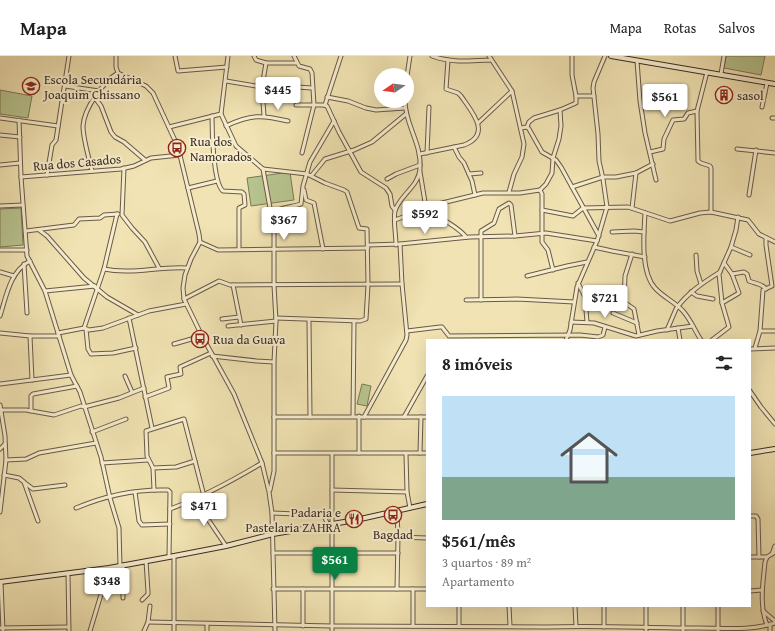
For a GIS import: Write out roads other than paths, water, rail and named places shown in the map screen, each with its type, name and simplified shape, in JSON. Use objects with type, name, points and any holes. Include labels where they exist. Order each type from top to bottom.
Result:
[{"type":"main road","points":[[610,56],[635,59],[775,84]]},
{"type":"main road","points":[[751,453],[775,449]]},
{"type":"main road","points":[[1,582],[109,568],[226,546],[273,534],[330,525],[426,504]]},
{"type":"street","points":[[47,175],[52,145],[56,140],[69,56]]},
{"type":"street","points":[[116,56],[116,67],[118,73],[146,86],[153,93],[180,155],[200,242],[187,268],[184,282],[184,299],[239,405],[262,464],[269,492],[272,513],[275,631]]},
{"type":"street","points":[[175,56],[178,70],[227,67]]},
{"type":"street","points":[[228,56],[221,114],[236,146],[263,169],[307,174],[346,191],[359,228],[367,229],[368,246],[368,314],[366,319],[354,321],[276,320],[228,326]]},
{"type":"street","points":[[254,56],[256,60],[266,63],[296,63],[299,66],[312,70],[314,105],[302,153]]},
{"type":"street","points":[[294,56],[296,63]]},
{"type":"street","points":[[325,105],[341,56]]},
{"type":"street","points":[[408,68],[410,56]]},
{"type":"street","points":[[432,56],[459,61],[490,58],[512,91],[524,150],[509,192]]},
{"type":"street","points":[[527,127],[529,122],[534,118],[560,110],[576,103],[572,75],[572,56]]},
{"type":"street","points":[[566,339],[578,283],[599,236],[606,207],[603,177],[599,161],[594,96],[594,82],[605,56]]},
{"type":"street","points":[[720,74],[724,56]]},
{"type":"street","points":[[635,59],[640,101],[656,180]]},
{"type":"street","points":[[420,154],[470,142],[474,139],[478,132],[478,123],[461,96],[458,93],[446,89],[448,60]]},
{"type":"street","points":[[264,116],[262,87],[266,63]]},
{"type":"street","points":[[707,72],[697,111],[698,161],[710,166],[711,168],[711,212]]},
{"type":"street","points":[[92,171],[83,126],[85,116],[95,98],[108,80],[118,73]]},
{"type":"street","points":[[226,81],[262,87],[265,85],[312,88]]},
{"type":"street","points":[[762,107],[767,83]]},
{"type":"street","points":[[65,86],[99,92]]},
{"type":"street","points":[[478,123],[512,91]]},
{"type":"street","points":[[576,96],[594,96]]},
{"type":"street","points":[[327,97],[348,101],[376,110],[405,108],[420,154],[420,171],[426,208]]},
{"type":"street","points":[[95,98],[101,106],[111,132],[115,137],[124,142],[145,160]]},
{"type":"street","points":[[296,105],[325,105]]},
{"type":"street","points":[[325,105],[328,108],[363,175],[370,177],[388,190],[392,206],[395,210],[407,331],[406,340],[364,417]]},
{"type":"street","points":[[427,153],[429,106]]},
{"type":"street","points":[[395,220],[432,205],[483,193],[520,193],[540,190],[546,184],[552,173],[553,158],[559,139],[561,126],[560,110]]},
{"type":"street","points":[[650,152],[663,149],[664,138],[673,120],[684,119],[688,113],[697,111]]},
{"type":"street","points":[[169,127],[221,114]]},
{"type":"street","points":[[312,176],[325,159],[350,152],[372,142],[406,114]]},
{"type":"street","points":[[212,116],[217,181],[221,190],[223,191],[242,192],[244,194],[245,205],[239,208],[239,249]]},
{"type":"street","points":[[226,126],[243,119],[264,116],[288,121]]},
{"type":"street","points":[[0,118],[58,126]]},
{"type":"street","points":[[19,120],[20,163],[27,250],[30,261],[45,291],[71,375],[77,386],[102,463],[120,533],[123,598]]},
{"type":"street","points":[[272,213],[276,209],[301,204],[307,174],[313,156],[334,121]]},
{"type":"street","points":[[520,128],[527,127]]},
{"type":"street","points":[[527,127],[533,134],[542,152],[558,162],[599,236]]},
{"type":"street","points":[[0,135],[20,137]]},
{"type":"street","points":[[454,147],[469,174],[475,195]]},
{"type":"street","points":[[737,148],[775,153]]},
{"type":"street","points":[[749,195],[756,150]]},
{"type":"street","name":"Rua dos Casados","points":[[21,177],[124,168],[157,157],[180,155]]},
{"type":"street","points":[[0,165],[20,163]]},
{"type":"street","points":[[572,187],[603,177],[636,173],[653,164]]},
{"type":"street","points":[[387,179],[396,174],[420,166]]},
{"type":"street","points":[[124,168],[122,215],[146,242],[159,268]]},
{"type":"street","points":[[263,169],[274,230],[274,285],[276,320],[274,362],[274,478],[269,492]]},
{"type":"street","points":[[395,210],[415,183],[420,171]]},
{"type":"street","points":[[469,174],[481,173]]},
{"type":"street","points":[[632,208],[636,173]]},
{"type":"street","points":[[188,188],[217,181]]},
{"type":"street","points":[[304,186],[306,200],[314,203],[323,249]]},
{"type":"street","points":[[540,190],[542,194],[542,242],[548,250],[553,270]]},
{"type":"street","points":[[481,300],[481,231],[494,223],[499,209],[509,203],[511,205],[515,236]]},
{"type":"street","points":[[0,206],[23,205]]},
{"type":"street","points":[[432,205],[439,217],[457,228],[466,237]]},
{"type":"street","points":[[542,210],[573,216],[584,208],[622,206],[672,221],[700,213],[711,212],[750,221],[756,231],[775,242]]},
{"type":"street","points":[[645,213],[645,257],[648,274],[652,284],[665,298],[678,307],[693,326],[700,339]]},
{"type":"street","points":[[117,214],[104,270],[96,287],[85,329],[89,352],[91,354],[113,353],[136,348]]},
{"type":"street","points":[[26,231],[74,225],[79,219],[100,218],[104,215],[122,215]]},
{"type":"street","points":[[713,339],[729,327],[722,303],[720,272],[731,247],[738,217]]},
{"type":"street","points":[[39,230],[48,236],[71,264],[107,297],[138,315]]},
{"type":"street","points":[[612,232],[644,232]]},
{"type":"street","points":[[200,242],[218,250],[323,249],[398,244],[466,237],[542,234],[576,237],[597,241]]},
{"type":"street","points":[[755,348],[760,330],[763,290],[771,287],[765,241],[766,238]]},
{"type":"street","points":[[594,247],[645,257]]},
{"type":"street","points":[[731,247],[750,255]]},
{"type":"street","points":[[0,250],[27,250]]},
{"type":"street","points":[[632,254],[625,276],[624,302],[626,305],[633,308],[637,323],[636,339]]},
{"type":"street","points":[[696,255],[697,271],[701,284]]},
{"type":"street","points":[[0,316],[14,276],[24,264],[30,261]]},
{"type":"street","points":[[527,276],[587,262]]},
{"type":"street","points":[[722,303],[739,293],[732,274],[724,263]]},
{"type":"street","points":[[24,264],[27,313]]},
{"type":"street","points":[[104,270],[119,272],[159,268],[187,268]]},
{"type":"street","points":[[0,272],[14,276]]},
{"type":"street","points":[[667,330],[678,307],[691,292],[720,272]]},
{"type":"street","points":[[732,274],[744,272],[747,274],[749,281],[760,283],[766,289]]},
{"type":"street","points":[[771,280],[775,279]]},
{"type":"street","points":[[184,299],[219,281],[227,285],[402,284]]},
{"type":"street","points":[[578,283],[585,297],[587,322]]},
{"type":"street","points":[[233,285],[241,325]]},
{"type":"street","points":[[45,291],[96,287]]},
{"type":"street","points":[[691,292],[698,296],[712,299]]},
{"type":"street","points":[[466,300],[574,302]]},
{"type":"street","points":[[0,332],[30,336],[59,335],[85,329],[103,328],[158,308],[186,304]]},
{"type":"street","points":[[613,313],[637,323]]},
{"type":"street","points":[[222,319],[239,316]]},
{"type":"street","points":[[129,318],[152,428]]},
{"type":"street","points":[[309,320],[310,417]]},
{"type":"street","points":[[353,416],[354,321]]},
{"type":"street","points":[[571,322],[587,322],[637,335],[693,326]]},
{"type":"street","points":[[407,331],[442,327],[449,336]]},
{"type":"street","points":[[449,336],[589,335],[601,337],[605,327]]},
{"type":"street","points":[[678,328],[680,339]]},
{"type":"street","points":[[760,330],[775,331]]},
{"type":"street","points":[[30,336],[32,380]]},
{"type":"street","points":[[174,344],[202,336]]},
{"type":"street","points":[[751,349],[775,348]]},
{"type":"street","points":[[145,396],[169,388],[167,377],[181,374],[180,367],[212,355],[274,362]]},
{"type":"street","points":[[0,384],[71,375]]},
{"type":"street","points":[[125,376],[132,392]]},
{"type":"street","points":[[404,416],[426,378]]},
{"type":"street","points":[[31,411],[31,396],[33,394],[77,386]]},
{"type":"street","points":[[1,410],[31,411],[54,415],[81,406],[84,407],[119,398],[144,388]]},
{"type":"street","points":[[751,392],[775,424]]},
{"type":"street","points":[[0,405],[6,460],[0,512]]},
{"type":"street","points":[[359,416],[359,453]]},
{"type":"street","points":[[274,417],[426,417]]},
{"type":"street","points":[[420,417],[420,453]]},
{"type":"street","points":[[92,432],[126,419]]},
{"type":"street","points":[[154,490],[153,468],[148,460],[146,431],[184,419],[204,496]]},
{"type":"street","points":[[6,460],[26,460],[39,452],[96,443]]},
{"type":"street","points":[[0,450],[5,444]]},
{"type":"street","points":[[274,453],[426,453]]},
{"type":"street","points":[[332,454],[330,525],[332,553],[332,631]]},
{"type":"street","points":[[406,454],[407,492],[410,508]]},
{"type":"street","points":[[102,463],[148,460]]},
{"type":"street","points":[[153,468],[176,467],[195,461]]},
{"type":"street","points":[[170,509],[204,496],[262,464]]},
{"type":"street","points":[[4,475],[15,477],[33,489],[65,485]]},
{"type":"street","points":[[24,482],[38,521]]},
{"type":"street","points":[[76,508],[94,500],[135,492],[168,490],[170,492],[169,557]]},
{"type":"street","points":[[332,490],[407,492]]},
{"type":"street","points":[[135,492],[139,521],[142,525],[170,524]]},
{"type":"street","points":[[195,500],[226,546]]},
{"type":"street","points":[[397,511],[397,589]]},
{"type":"street","points":[[272,513],[322,514],[330,525]]},
{"type":"street","points":[[751,516],[756,516],[758,519],[759,557]]},
{"type":"street","points":[[398,537],[426,538]]},
{"type":"street","points":[[751,557],[767,557],[774,553],[775,546]]},
{"type":"street","points":[[273,553],[398,553]]},
{"type":"street","points":[[174,556],[174,631]]},
{"type":"street","points":[[767,557],[765,562],[762,590],[763,611],[770,631]]},
{"type":"street","points":[[142,600],[148,594],[146,561]]},
{"type":"street","points":[[90,631],[109,568]]},
{"type":"street","points":[[1,582],[2,629],[68,629],[68,574]]},
{"type":"street","points":[[273,589],[426,589]]},
{"type":"street","points":[[303,626],[304,589]]},
{"type":"street","points":[[413,589],[413,626]]},
{"type":"street","points":[[751,591],[762,590]]},
{"type":"street","points":[[144,631],[148,622],[150,606]]},
{"type":"street","points":[[459,607],[459,626]]},
{"type":"street","points":[[509,607],[510,626]]},
{"type":"street","points":[[575,607],[579,631]]},
{"type":"street","points":[[604,607],[604,627]]},
{"type":"street","points":[[646,607],[646,629]]},
{"type":"street","points":[[683,607],[683,629]]},
{"type":"street","points":[[718,607],[718,630]]},
{"type":"street","points":[[148,622],[303,626],[510,626],[546,629],[577,626],[718,630],[754,627],[768,625],[775,622],[763,611]]},
{"type":"street","points":[[207,624],[207,631]]},
{"type":"street","points":[[367,626],[367,631]]},
{"type":"street","points":[[403,626],[403,631]]},
{"type":"street","points":[[438,626],[438,631]]},
{"type":"street","points":[[505,626],[505,631]]},
{"type":"place","name":"Escola Secundária Joaquim Chissano","points":[[31,86]]},
{"type":"place","name":"sasol","points":[[724,95]]},
{"type":"place","name":"Rua dos Namorados","points":[[177,148]]},
{"type":"place","name":"Rua da Guava","points":[[200,339]]},
{"type":"place","name":"Bagdad","points":[[393,515]]},
{"type":"place","name":"Padaria e Pastelaria ZAHRA","points":[[354,519]]}]
